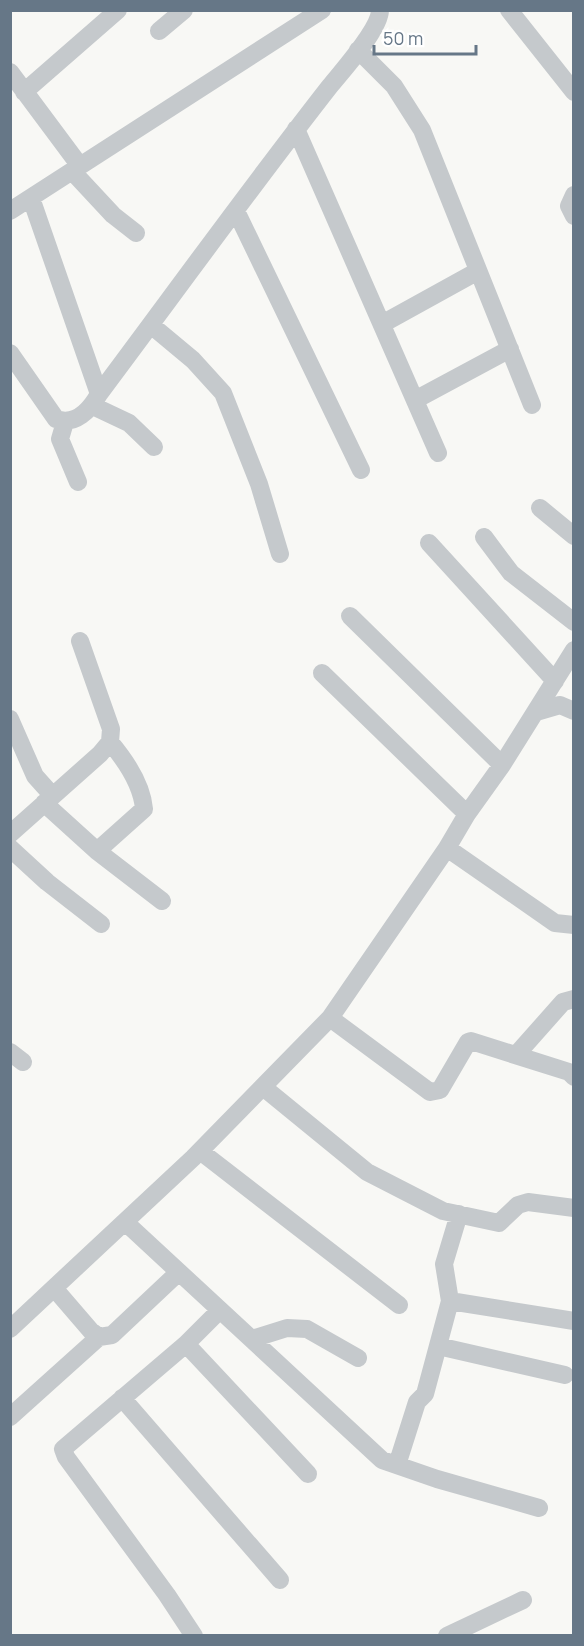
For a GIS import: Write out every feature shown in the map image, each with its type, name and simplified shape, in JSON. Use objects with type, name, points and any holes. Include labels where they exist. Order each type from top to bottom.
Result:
[{"type":"street","points":[[24,92],[118,10]]},
{"type":"street","points":[[159,31],[184,10]]},
{"type":"street","points":[[10,211],[322,10]]},
{"type":"street","points":[[10,353],[56,419],[65,422],[75,419],[96,400],[296,129],[358,50],[380,18],[380,10]]},
{"type":"street","points":[[510,10],[573,92]]},
{"type":"street","points":[[358,50],[394,86],[422,130],[532,405]]},
{"type":"street","points":[[10,72],[76,169],[113,215],[136,232]]},
{"type":"street","points":[[296,129],[438,453]]},
{"type":"street","points":[[573,195],[569,206],[573,216]]},
{"type":"street","points":[[31,198],[96,400],[129,423],[154,447]]},
{"type":"street","points":[[236,211],[361,470]]},
{"type":"street","points":[[382,324],[478,271]]},
{"type":"street","points":[[151,325],[193,360],[223,393],[259,484],[280,554]]},
{"type":"street","points":[[415,400],[510,349]]},
{"type":"street","points":[[65,422],[60,439],[78,482]]},
{"type":"street","points":[[540,508],[573,536]]},
{"type":"street","points":[[484,537],[511,573],[573,622]]},
{"type":"street","points":[[429,543],[555,681]]},
{"type":"street","points":[[350,616],[502,765]]},
{"type":"street","points":[[13,825],[48,799],[100,754],[110,742],[111,729],[80,641]]},
{"type":"street","points":[[10,1329],[200,1151],[330,1018],[537,712],[573,650]]},
{"type":"street","points":[[322,673],[466,814]]},
{"type":"street","points":[[537,712],[560,705],[573,711]]},
{"type":"street","points":[[10,719],[35,776],[48,799],[97,851],[162,901]]},
{"type":"street","points":[[97,851],[144,809],[143,799],[125,760],[110,742]]},
{"type":"street","points":[[10,848],[47,882],[101,924]]},
{"type":"street","points":[[447,848],[555,923],[573,925]]},
{"type":"street","points":[[516,1054],[563,1002],[573,999]]},
{"type":"street","points":[[330,1018],[430,1092],[440,1090],[468,1042],[475,1041],[569,1072],[573,1077]]},
{"type":"street","points":[[263,1087],[367,1172],[443,1211],[499,1223],[518,1205],[528,1202],[573,1208]]},
{"type":"street","points":[[200,1151],[399,1305]]},
{"type":"street","points":[[397,1465],[417,1402],[425,1394],[450,1302],[444,1264],[459,1214]]},
{"type":"street","points":[[125,1222],[382,1460],[437,1479],[539,1508]]},
{"type":"street","points":[[54,1288],[91,1331],[99,1336],[112,1335],[179,1272]]},
{"type":"street","points":[[450,1302],[573,1321]]},
{"type":"street","points":[[194,1635],[72,1466],[63,1449],[186,1344],[220,1310]]},
{"type":"street","points":[[252,1339],[287,1328],[307,1329],[358,1358]]},
{"type":"street","points":[[10,1417],[99,1336]]},
{"type":"street","points":[[186,1344],[308,1474]]},
{"type":"street","points":[[438,1346],[564,1375]]},
{"type":"street","points":[[123,1398],[280,1580]]},
{"type":"street","points":[[447,1635],[523,1600]]}]
